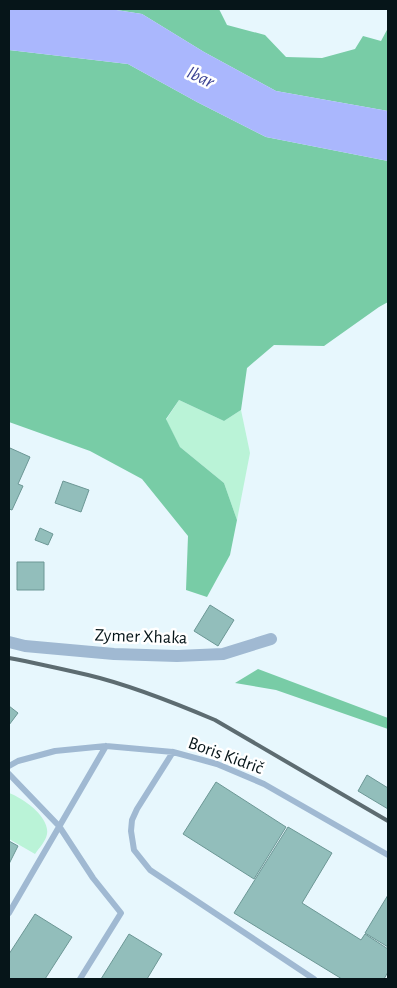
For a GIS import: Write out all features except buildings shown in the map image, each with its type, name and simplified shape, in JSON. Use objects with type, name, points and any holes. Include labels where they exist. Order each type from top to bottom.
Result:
[{"type":"street","name":"Zymer Xhaka","points":[[9,642],[25,646],[114,654],[177,656],[222,654],[272,639]]},
{"type":"lane","name":"Boris Kidrič","points":[[9,766],[18,760],[55,751],[106,746],[173,752],[217,764],[264,784],[388,855]]},
{"type":"lane","points":[[9,913],[106,746]]},
{"type":"lane","points":[[173,752],[137,808],[132,820],[131,831],[134,850],[150,870],[314,979]]},
{"type":"lane","points":[[9,774],[59,826],[93,878],[121,913],[80,979]]},
{"type":"green space","points":[[110,9],[219,9],[227,25],[265,35],[286,57],[322,58],[355,49],[363,36],[381,41],[388,28],[388,111],[276,91],[204,52],[142,14]]},
{"type":"green space","points":[[9,50],[128,64],[266,137],[388,161],[388,302],[324,346],[274,345],[247,368],[241,410],[224,421],[179,400],[166,419],[180,447],[224,483],[237,520],[230,555],[207,597],[186,590],[188,536],[142,479],[90,451],[9,422]]},
{"type":"green space","points":[[179,400],[224,421],[241,410],[250,453],[237,520],[224,483],[180,447],[166,420]]},
{"type":"green space","points":[[258,669],[388,718],[388,729],[276,690],[235,683]]},
{"type":"green space","points":[[9,793],[34,809],[40,815],[47,828],[44,842],[35,854],[9,839]]},
{"type":"water","name":"Ibar","points":[[9,9],[110,9],[142,14],[204,52],[276,91],[388,111],[388,161],[266,137],[128,64],[9,50]]},
{"type":"railway","points":[[9,658],[120,684],[215,720],[388,821]]}]
